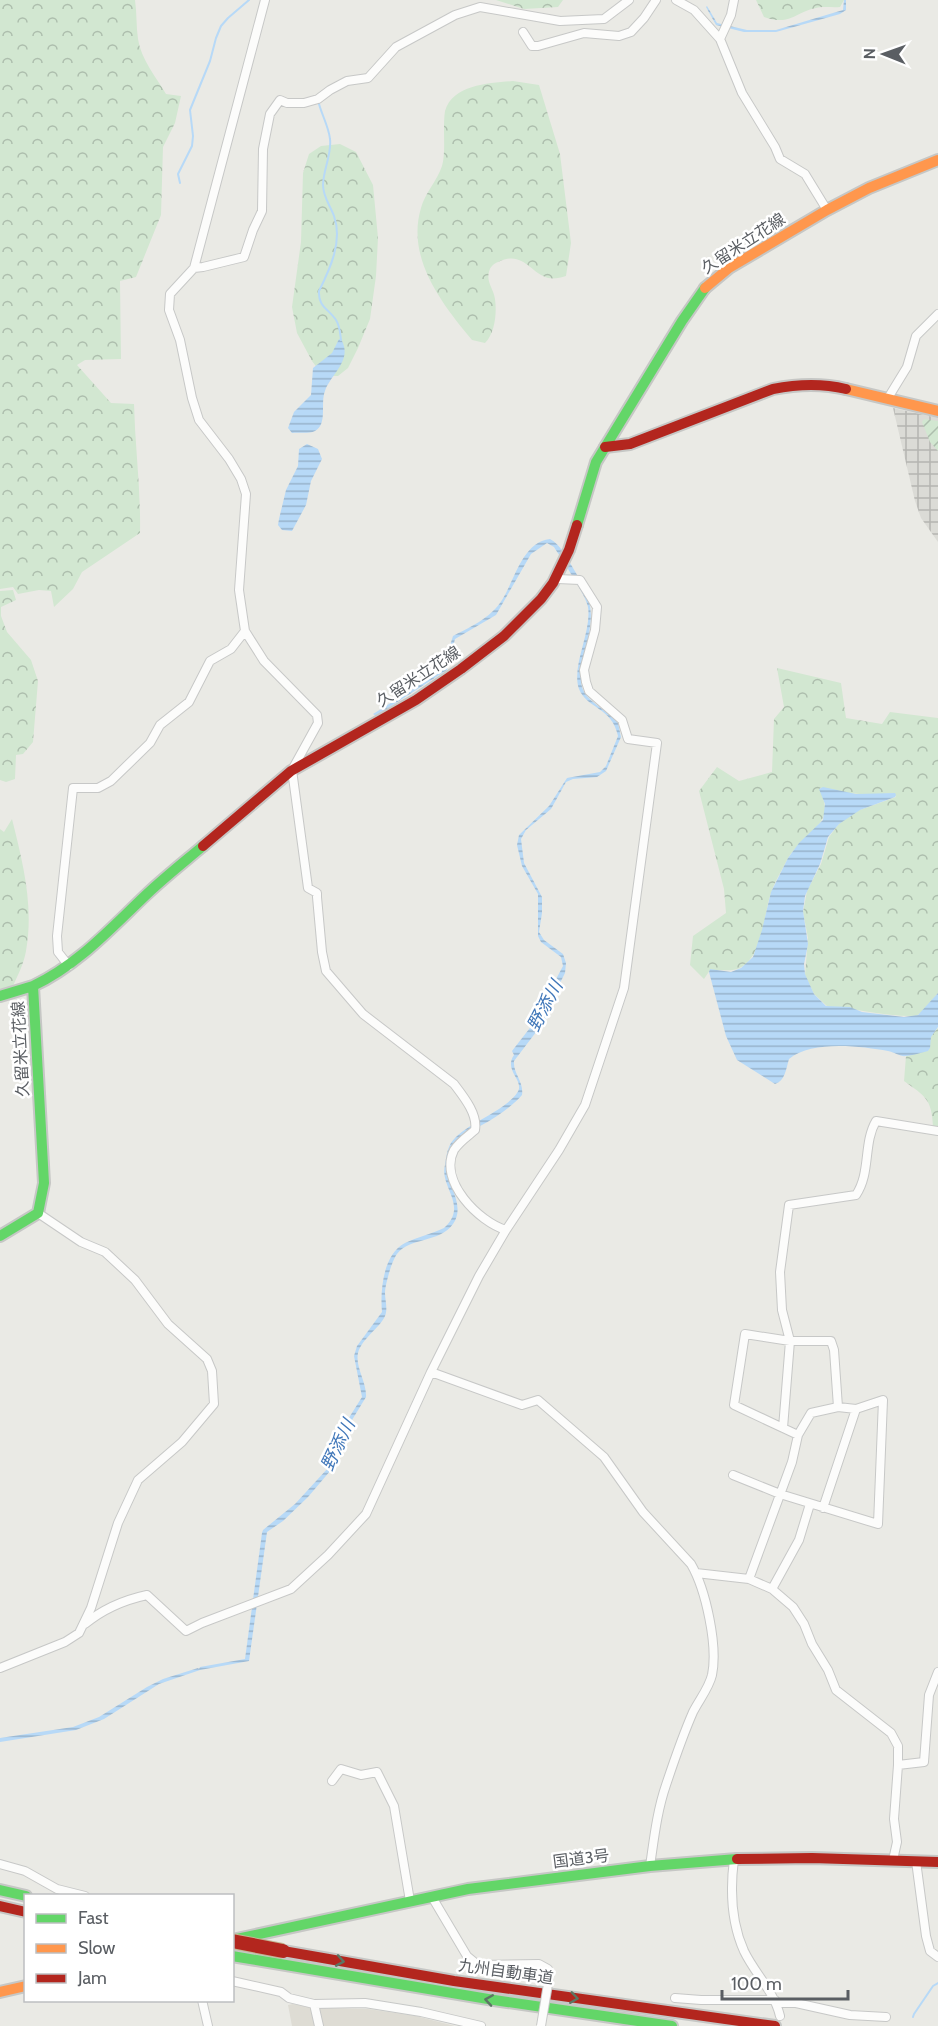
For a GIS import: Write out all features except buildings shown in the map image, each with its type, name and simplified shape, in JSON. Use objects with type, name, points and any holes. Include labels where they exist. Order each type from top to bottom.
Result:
[{"type":"main road","name":"久留米立花線","points":[[38,1213],[44,1183],[33,986],[50,980],[69,966],[164,878],[292,770],[372,727],[461,669],[507,634],[540,600],[558,579],[576,533],[589,479],[605,447],[700,293],[710,283],[729,268],[827,210],[869,188],[938,160]]},
{"type":"main road","points":[[605,447],[630,444],[773,389],[791,385],[827,384],[938,411]]},
{"type":"main road","points":[[0,996],[33,986]]},
{"type":"main road","points":[[0,1236],[38,1213]]},
{"type":"main road","name":"国道3号","points":[[236,1945],[410,1901],[468,1889],[650,1866],[734,1859],[938,1862]]},
{"type":"main road","points":[[0,1890],[24,1896]]},
{"type":"main road","points":[[0,1906],[24,1912]]},
{"type":"main road","name":"九州自動車道","points":[[236,1945],[454,1981],[778,2021]]},
{"type":"main road","name":"九州自動車道","points":[[236,1945],[494,2000],[672,2026]]},
{"type":"main road","points":[[0,1992],[24,1986]]},
{"type":"street","points":[[265,0],[194,268],[170,294],[169,310],[180,340],[192,398],[200,420],[229,459],[241,479],[246,494],[239,590],[244,631],[264,662],[317,715],[318,723],[292,770],[308,888],[317,893],[326,971],[363,1014],[454,1084],[465,1098],[476,1123],[475,1130],[454,1150],[450,1168],[452,1178],[468,1204],[506,1230]]},
{"type":"street","points":[[194,268],[244,256],[262,211],[263,149],[270,114],[280,100],[287,103],[304,103],[318,99],[347,81],[368,78],[396,47],[455,15],[480,7],[560,21],[604,19],[629,0]]},
{"type":"street","points":[[524,32],[532,46],[584,33],[619,36],[631,32],[656,0]]},
{"type":"street","points":[[676,0],[694,10],[720,39],[742,93],[776,147],[780,159],[805,174],[827,210]]},
{"type":"street","points":[[720,39],[731,15],[734,0]]},
{"type":"street","points":[[888,398],[907,367],[916,336],[938,314]]},
{"type":"street","points":[[85,1624],[97,1613],[125,1599],[147,1595],[186,1631],[291,1589],[328,1555],[366,1514],[431,1372],[479,1276],[585,1105],[624,988],[657,743],[627,739],[622,720],[589,691],[584,670],[595,630],[597,607],[580,580],[558,579]]},
{"type":"street","points":[[69,966],[58,952],[57,936],[73,788],[98,788],[111,781],[150,743],[160,725],[189,702],[210,661],[231,649],[244,631]]},
{"type":"street","points":[[783,1428],[790,1341],[782,1310],[780,1272],[789,1206],[856,1195],[862,1186],[871,1130],[876,1121],[938,1131]]},
{"type":"street","points":[[0,1668],[65,1642],[80,1633],[118,1523],[138,1480],[182,1442],[214,1404],[212,1371],[207,1359],[168,1324],[135,1280],[105,1252],[81,1242],[38,1213]]},
{"type":"street","points":[[798,1435],[734,1405],[745,1334],[790,1341],[831,1341],[834,1350],[838,1407]]},
{"type":"street","points":[[431,1372],[522,1405],[538,1400],[604,1457],[643,1512],[691,1564],[696,1573],[712,1633],[714,1651],[712,1677],[693,1712],[665,1786],[656,1824],[650,1866]]},
{"type":"street","points":[[734,1475],[780,1494],[878,1524],[883,1400],[856,1409],[838,1407],[811,1413],[798,1435],[792,1462],[780,1494],[749,1579]]},
{"type":"street","points":[[823,1508],[856,1409]]},
{"type":"street","points":[[772,1589],[799,1540],[810,1504]]},
{"type":"street","points":[[696,1573],[749,1579],[772,1589],[793,1607],[804,1624],[836,1690],[891,1733],[898,1746],[894,1819],[897,1842],[893,1860]]},
{"type":"street","points":[[898,1765],[924,1762],[929,1695],[938,1672]]},
{"type":"street","points":[[332,1781],[341,1769],[362,1775],[377,1772],[394,1806],[410,1901]]},
{"type":"street","points":[[734,1859],[731,1883],[733,1915],[745,1951],[776,2001],[778,2021]]},
{"type":"street","points":[[915,1861],[926,1936],[930,1951],[938,1957]]},
{"type":"street","points":[[0,1864],[25,1871],[57,1888],[79,1894]]},
{"type":"street","points":[[432,1897],[467,1956],[478,1965],[538,1964],[548,1969],[549,1978],[541,2026]]},
{"type":"street","points":[[234,1981],[281,1992],[289,1998],[314,2004],[364,2003],[421,2012],[481,2026]]},
{"type":"street","points":[[675,1998],[776,2001],[850,2014],[886,2017]]},
{"type":"street","points":[[202,2002],[208,2026]]},
{"type":"street","points":[[314,2004],[319,2026]]},
{"type":"shaded area","points":[[893,408],[938,418],[938,542],[921,518],[915,501]]},
{"type":"shaded area","points":[[288,2005],[313,2008],[368,2009],[416,2016],[455,2026],[292,2026]]},
{"type":"green space","points":[[0,0],[135,0],[138,39],[146,61],[166,94],[181,96],[175,123],[163,147],[161,215],[136,277],[120,281],[121,359],[85,360],[77,365],[111,403],[134,404],[140,533],[82,572],[73,589],[54,607],[51,591],[39,590],[18,594],[13,587],[0,589]]},
{"type":"green space","points":[[496,0],[563,0],[558,7],[524,9]]},
{"type":"green space","points":[[756,0],[844,0],[840,7],[816,8],[792,18],[780,20],[764,17]]},
{"type":"green space","points":[[513,81],[539,85],[560,154],[571,243],[564,277],[548,278],[520,260],[514,259],[507,259],[492,266],[489,279],[496,310],[491,334],[485,343],[472,340],[439,296],[423,262],[418,245],[418,227],[421,208],[442,166],[445,111],[449,102],[464,90],[473,87]]},
{"type":"green space","points":[[340,144],[356,152],[373,185],[378,238],[370,319],[348,368],[338,376],[330,376],[321,373],[312,361],[297,333],[292,307],[301,242],[303,173],[309,154],[321,146]]},
{"type":"green space","points":[[924,419],[938,421],[938,451],[930,442],[922,422]]},
{"type":"green space","points":[[13,590],[16,600],[1,607],[1,616],[7,632],[31,660],[38,681],[33,742],[23,754],[16,755],[15,779],[6,782],[0,780],[0,591]]},
{"type":"green space","points":[[777,668],[841,683],[846,718],[882,724],[890,712],[938,718],[938,993],[916,1016],[828,1007],[814,994],[805,975],[808,938],[803,912],[807,891],[821,864],[829,837],[841,821],[857,811],[896,797],[894,793],[872,795],[820,788],[825,807],[823,817],[815,829],[791,853],[779,876],[769,901],[759,943],[751,958],[737,969],[710,970],[704,979],[690,965],[693,936],[726,913],[724,889],[699,791],[717,767],[739,781],[772,772],[774,719],[784,707]]},
{"type":"green space","points":[[12,819],[26,885],[28,934],[24,960],[13,986],[0,991],[0,829],[4,832]]},
{"type":"green space","points":[[938,1028],[938,1129],[933,1127],[931,1110],[926,1099],[904,1081],[906,1056],[929,1050],[931,1036]]},
{"type":"water","points":[[844,0],[846,0],[846,10],[840,14],[776,32],[744,32],[716,25],[706,7],[717,23],[747,30],[776,30],[843,10]]},
{"type":"water","points":[[339,339],[344,348],[343,361],[325,391],[323,418],[319,428],[313,432],[292,433],[288,428],[294,412],[311,395],[313,368],[332,353]]},
{"type":"water","points":[[307,444],[318,449],[322,459],[311,481],[306,505],[292,531],[282,530],[278,525],[286,490],[298,466],[299,449]]},
{"type":"water","name":"野添川","points":[[550,539],[566,556],[586,592],[591,610],[581,679],[582,687],[592,701],[615,719],[621,737],[606,771],[597,777],[573,779],[566,782],[551,809],[526,830],[521,839],[524,863],[542,897],[539,932],[544,940],[563,954],[566,963],[565,973],[546,1019],[514,1061],[522,1095],[504,1112],[466,1134],[452,1146],[447,1157],[447,1167],[457,1205],[457,1215],[453,1224],[441,1234],[409,1245],[395,1257],[385,1289],[385,1316],[363,1343],[358,1353],[358,1364],[366,1397],[338,1443],[331,1470],[308,1497],[283,1521],[267,1532],[249,1661],[200,1670],[159,1684],[104,1719],[76,1730],[0,1742],[0,1738],[73,1727],[99,1717],[163,1679],[200,1667],[245,1659],[263,1530],[295,1504],[328,1468],[335,1440],[362,1397],[354,1356],[357,1346],[382,1312],[384,1274],[392,1255],[405,1243],[444,1228],[451,1220],[454,1204],[444,1173],[446,1157],[450,1145],[464,1130],[511,1100],[519,1089],[511,1066],[514,1055],[512,1051],[540,1015],[563,966],[561,957],[541,942],[538,936],[538,894],[522,866],[517,845],[519,835],[549,806],[567,778],[600,772],[606,766],[618,736],[610,719],[588,701],[579,689],[577,680],[579,660],[587,627],[588,607],[554,547],[547,543],[531,554],[496,615],[455,639],[447,670],[376,716],[373,714],[442,671],[453,636],[479,622],[493,611],[506,593],[530,549]]},
{"type":"water","points":[[823,787],[856,794],[895,793],[896,795],[860,810],[839,824],[828,837],[820,864],[805,896],[803,911],[808,944],[804,964],[805,974],[814,994],[826,1006],[850,1007],[862,1012],[904,1017],[918,1015],[938,993],[938,1027],[931,1037],[928,1051],[911,1055],[902,1056],[864,1047],[837,1046],[810,1049],[789,1059],[783,1077],[775,1084],[737,1060],[726,1036],[709,972],[710,969],[731,972],[741,968],[753,957],[771,892],[788,858],[799,843],[823,820],[825,804],[819,789]]},
{"type":"waterway","points":[[180,183],[178,174],[192,146],[190,110],[210,61],[216,38],[221,26],[249,0]]},
{"type":"waterway","points":[[319,104],[330,139],[323,189],[334,216],[337,235],[334,255],[319,296],[322,304],[337,322],[341,340]]},
{"type":"waterway","points":[[913,2017],[933,1986],[938,1983]]},
{"type":"traffic: fast","points":[[577,525],[596,462],[682,321],[705,288]]},
{"type":"traffic: fast","points":[[0,1236],[38,1213],[44,1183],[33,986],[65,968],[79,957],[203,846]]},
{"type":"traffic: fast","points":[[0,996],[33,986]]},
{"type":"traffic: fast","points":[[234,1940],[468,1889],[650,1866],[737,1859]]},
{"type":"traffic: fast","points":[[0,1890],[24,1896]]},
{"type":"traffic: fast","points":[[234,1956],[494,2000],[672,2026]]},
{"type":"traffic: slow","points":[[705,288],[729,268],[827,210],[869,188],[938,160]]},
{"type":"traffic: slow","points":[[846,389],[938,411]]},
{"type":"traffic: slow","points":[[0,1992],[24,1986]]},
{"type":"traffic: jam","points":[[605,447],[630,444],[773,389],[810,385],[846,389]]},
{"type":"traffic: jam","points":[[203,846],[291,771],[416,700],[504,636],[541,599],[553,583],[569,550],[577,525]]},
{"type":"traffic: jam","points":[[737,1859],[812,1858],[938,1862]]},
{"type":"traffic: jam","points":[[0,1906],[24,1912]]},
{"type":"traffic: jam","points":[[234,1941],[283,1951]]},
{"type":"traffic: jam","points":[[283,1951],[454,1981],[775,2026]]}]
